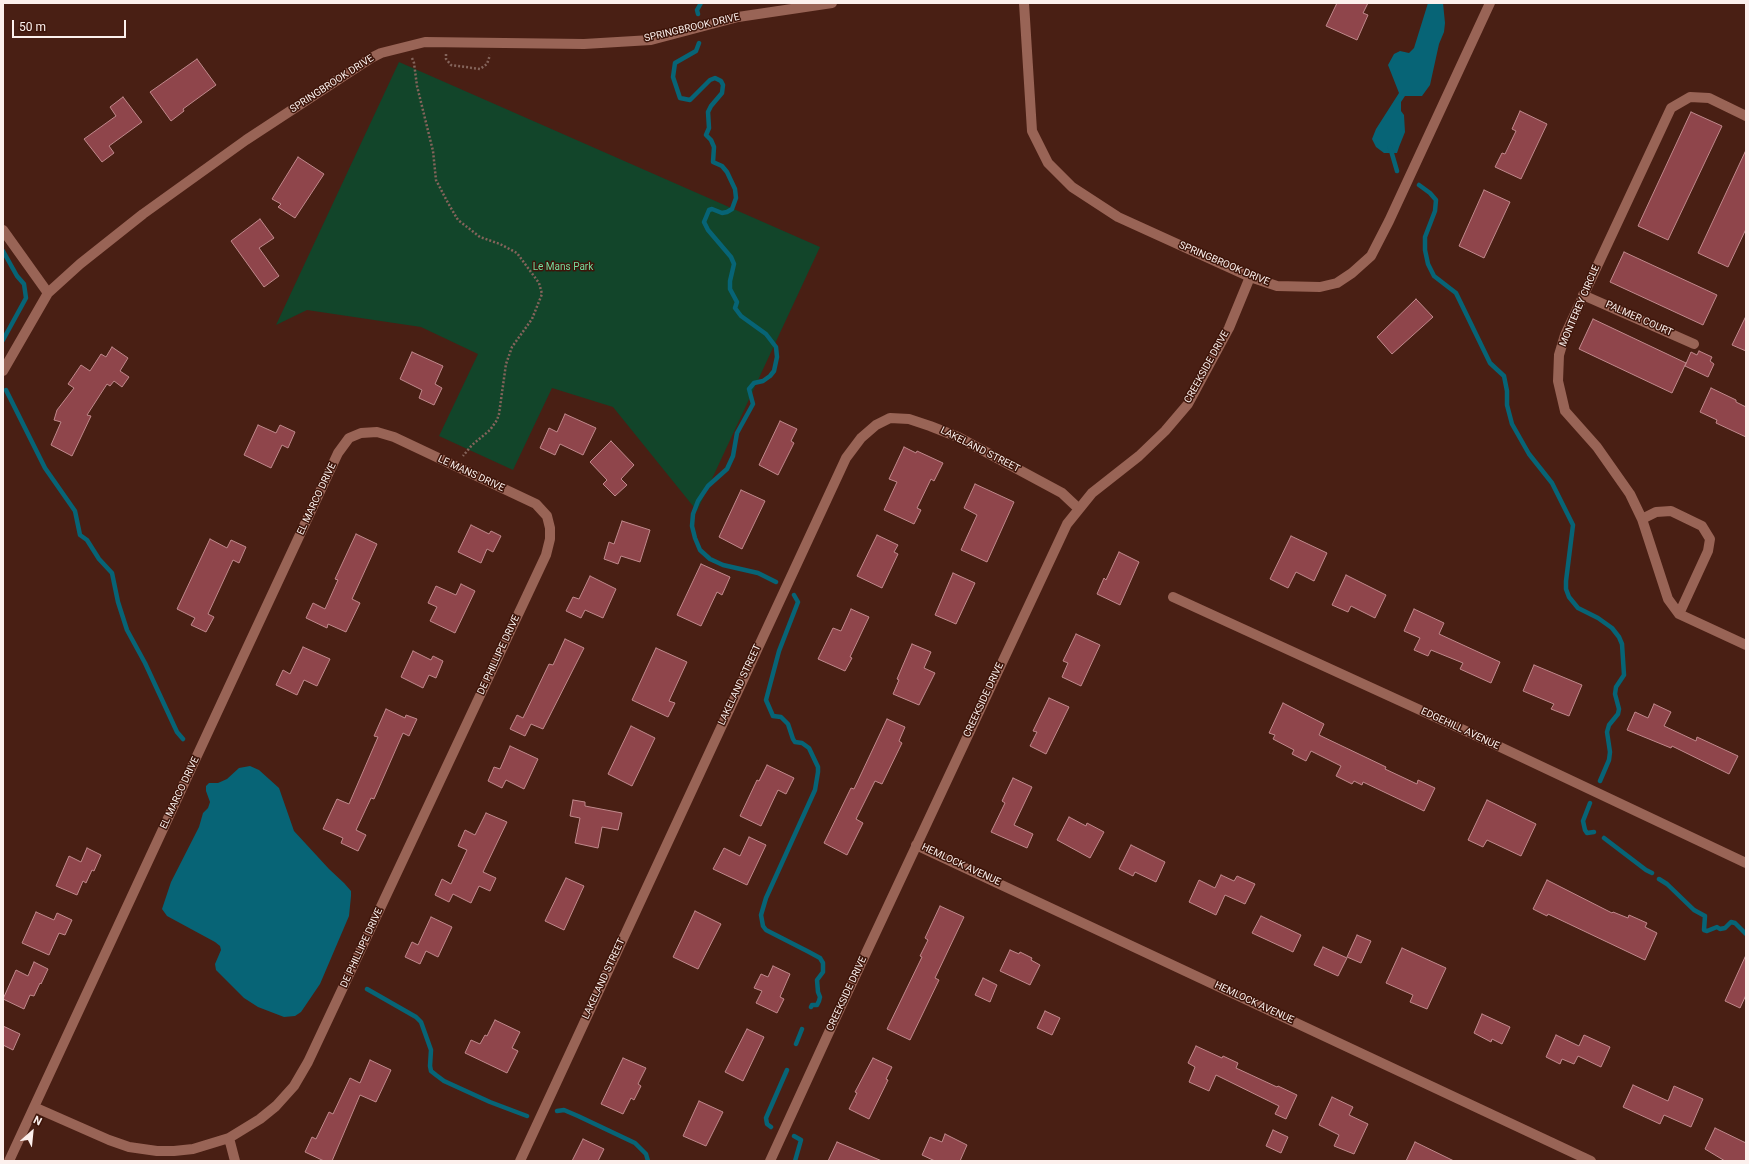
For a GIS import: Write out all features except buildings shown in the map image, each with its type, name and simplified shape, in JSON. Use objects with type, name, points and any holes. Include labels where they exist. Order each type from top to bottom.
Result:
[{"type":"street","name":"SPRINGBROOK DRIVE","points":[[3,371],[48,293],[129,224],[246,140],[371,58],[381,53],[425,42],[584,44],[651,40],[738,17],[832,3]]},
{"type":"street","name":"SPRINGBROOK DRIVE","points":[[1024,3],[1032,131],[1048,163],[1072,187],[1118,217],[1250,277],[1277,286],[1320,288],[1337,283],[1352,273],[1371,256],[1392,215],[1490,3]]},
{"type":"street","name":"MONTEREY CIRCLE","points":[[1679,614],[1668,599],[1642,518],[1630,494],[1609,464],[1565,411],[1558,380],[1559,355],[1565,335],[1583,295],[1671,108],[1690,97],[1709,98],[1746,116]]},
{"type":"street","points":[[3,230],[48,293]]},
{"type":"street","name":"CREEKSIDE DRIVE","points":[[770,1161],[916,845],[1067,524],[1092,493],[1139,456],[1165,431],[1188,404],[1229,328],[1250,277]]},
{"type":"street","name":"PALMER COURT","points":[[1583,295],[1694,344]]},
{"type":"street","name":"LAKELAND STREET","points":[[520,1161],[846,458],[861,438],[876,425],[890,418],[908,419],[930,426],[958,437],[1062,493],[1079,509]]},
{"type":"street","name":"LE MANS DRIVE","points":[[361,433],[377,432],[394,437],[536,504],[547,516],[550,528],[548,547]]},
{"type":"street","name":"EL MARCO DRIVE","points":[[9,1161],[338,453],[349,438],[361,433]]},
{"type":"street","points":[[1642,518],[1656,512],[1671,511],[1702,526],[1710,539],[1708,551],[1679,614],[1746,645]]},
{"type":"street","name":"DE PHILLIPE DRIVE","points":[[34,1107],[109,1140],[129,1147],[162,1151],[193,1149],[229,1138],[260,1119],[276,1106],[294,1086],[308,1062],[546,555],[548,547]]},
{"type":"street","name":"EDGEHILL AVENUE","points":[[1173,597],[1479,737],[1746,863]]},
{"type":"street","name":"HEMLOCK AVENUE","points":[[916,845],[1591,1161]]},
{"type":"street","points":[[229,1138],[235,1161]]},
{"type":"path","points":[[442,42],[446,59],[451,65],[480,69],[489,61],[489,42]]},
{"type":"path","points":[[407,46],[414,63],[416,86],[433,151],[436,180],[448,204],[458,220],[480,237],[500,244],[517,253],[539,283],[542,294],[532,319],[512,347],[506,364],[500,414],[497,420],[490,430],[464,454],[456,466]]},
{"type":"green space","name":"Le Mans Park","points":[[399,62],[820,247],[697,511],[613,407],[552,388],[513,470],[439,436],[478,354],[421,327],[307,310],[276,325]]},
{"type":"water","points":[[1428,3],[1443,3],[1445,23],[1430,85],[1422,96],[1405,96],[1401,102],[1401,111],[1404,115],[1405,132],[1397,153],[1384,153],[1376,147],[1372,139],[1376,129],[1399,93],[1388,65],[1394,54],[1400,51],[1409,53],[1414,48]]},
{"type":"water","points":[[250,766],[259,770],[279,788],[294,831],[351,891],[349,916],[320,984],[301,1012],[295,1016],[284,1017],[258,1007],[244,998],[216,970],[215,964],[221,950],[220,946],[167,916],[162,909],[171,882],[199,827],[203,813],[208,808],[210,802],[206,791],[206,786],[209,783],[218,783],[227,779],[239,768]]},
{"type":"waterway","points":[[698,14],[697,10],[701,3]]},
{"type":"waterway","points":[[699,43],[696,51],[675,63],[673,77],[680,98],[690,100],[710,80],[715,78],[721,81],[723,85],[722,93],[708,112],[709,128],[706,135],[711,140],[714,147],[713,162],[722,166],[727,172],[735,189],[736,198],[732,209],[727,212],[722,213],[712,209],[709,210],[704,222],[708,230],[731,257],[734,264],[730,281],[730,289],[737,302],[735,308],[741,316],[766,334],[776,347],[777,357],[774,371],[770,376],[763,381],[754,383],[749,389],[753,404],[737,433],[733,456],[727,469],[708,486],[698,501],[693,514],[692,526],[700,550],[710,559],[723,565],[758,573],[776,582]]},
{"type":"waterway","points":[[1390,147],[1397,171]]},
{"type":"waterway","points":[[1419,185],[1430,193],[1436,200],[1435,211],[1425,237],[1425,250],[1428,264],[1434,276],[1456,293],[1490,363],[1504,376],[1507,391],[1507,405],[1512,424],[1529,454],[1552,483],[1573,525],[1566,581],[1566,589],[1569,597],[1578,608],[1598,618],[1612,628],[1622,644],[1624,675],[1616,687],[1615,694],[1619,709],[1618,714],[1609,725],[1607,732],[1610,752],[1609,760],[1600,781]]},
{"type":"waterway","points":[[3,251],[17,276],[24,284],[26,298],[3,340]]},
{"type":"waterway","points":[[6,390],[45,468],[75,511],[80,535],[87,540],[99,559],[112,573],[118,602],[127,630],[145,663],[177,732],[183,739]]},
{"type":"waterway","points":[[794,595],[798,602],[779,651],[766,700],[773,716],[781,717],[788,724],[795,742],[802,743],[809,748],[818,767],[818,772],[815,790],[766,898],[761,915],[763,926],[766,930],[820,958],[823,963],[823,972],[817,980],[820,997],[819,1001],[817,1005],[812,1005],[811,1007]]},
{"type":"waterway","points":[[1590,803],[1583,821],[1587,833],[1594,832]]},
{"type":"waterway","points":[[1604,838],[1652,873]]},
{"type":"waterway","points":[[1659,879],[1667,884],[1694,910],[1705,916],[1704,930],[1707,931],[1717,927],[1720,929],[1725,928],[1731,922],[1735,923],[1746,934]]},
{"type":"waterway","points":[[367,989],[416,1017],[421,1022],[431,1050],[431,1071],[436,1075],[444,1081],[490,1102],[527,1116]]},
{"type":"waterway","points":[[796,1044],[802,1029]]},
{"type":"waterway","points":[[771,1127],[767,1124],[766,1118],[787,1070]]},
{"type":"waterway","points":[[557,1111],[564,1110],[635,1143],[646,1154],[648,1161]]},
{"type":"waterway","points":[[794,1136],[801,1140],[795,1161]]}]
